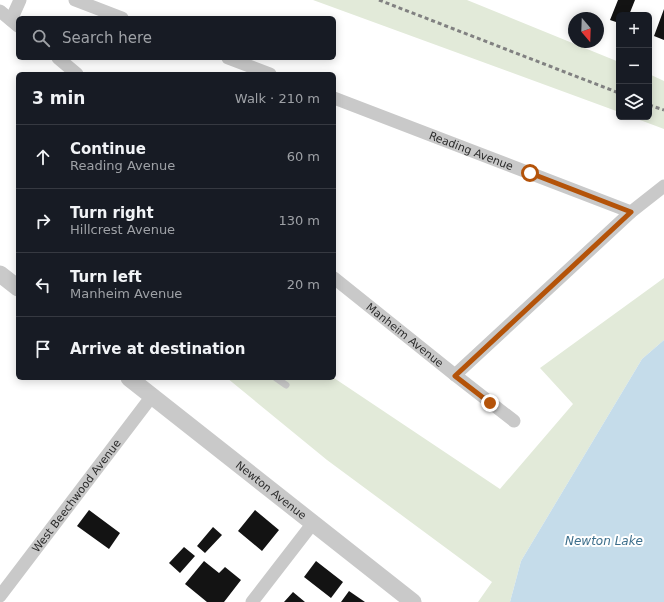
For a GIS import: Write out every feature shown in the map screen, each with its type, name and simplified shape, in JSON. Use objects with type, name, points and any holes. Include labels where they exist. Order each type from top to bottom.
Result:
[{"type":"street","points":[[0,11],[14,23],[20,0]]},
{"type":"street","points":[[75,0],[117,16]]},
{"type":"street","points":[[60,60],[75,72]]},
{"type":"street","points":[[233,60],[265,72]]},
{"type":"street","name":"Reading Avenue","points":[[336,103],[631,212]]},
{"type":"street","points":[[455,376],[631,212],[664,186]]},
{"type":"street","points":[[0,274],[16,286]]},
{"type":"street","name":"Manheim Avenue","points":[[336,280],[455,376],[514,421]]},
{"type":"street","name":"Newton Avenue","points":[[132,380],[413,602]]},
{"type":"street","name":"West Beechwood Avenue","points":[[0,596],[152,396]]},
{"type":"street","points":[[252,602],[313,523]]},
{"type":"lane","points":[[278,380],[286,386]]},
{"type":"green space","points":[[313,0],[467,0],[568,41],[568,48],[585,48],[616,61],[616,111]]},
{"type":"green space","points":[[652,75],[664,81],[664,129],[640,120],[652,120]]},
{"type":"green space","points":[[664,278],[664,340],[642,359],[521,561],[510,602],[478,602],[492,582],[327,460],[229,380],[336,379],[500,489],[573,404],[540,368]]},
{"type":"water","name":"Newton Lake","points":[[664,340],[664,602],[510,602],[521,561],[642,359]]},
{"type":"building","points":[[618,0],[635,0],[630,12],[616,12],[616,22],[610,20]]},
{"type":"building","points":[[664,9],[664,40],[654,36]]},
{"type":"building","points":[[89,510],[120,533],[109,549],[77,526]]},
{"type":"building","points":[[255,510],[279,530],[262,551],[238,531]]},
{"type":"building","points":[[213,527],[222,535],[205,553],[197,546]]},
{"type":"building","points":[[184,547],[195,556],[180,573],[169,563]]},
{"type":"building","points":[[204,561],[219,573],[225,567],[241,580],[224,602],[207,602],[185,584]]},
{"type":"building","points":[[316,561],[343,582],[331,598],[304,577]]},
{"type":"building","points":[[349,591],[365,602],[341,602]]},
{"type":"building","points":[[293,592],[305,602],[284,602]]},
{"type":"railway","points":[[379,0],[616,92]]},
{"type":"railway","points":[[652,106],[664,110]]},
{"type":"route","points":[[490,403],[455,376],[631,212],[530,173]]}]
